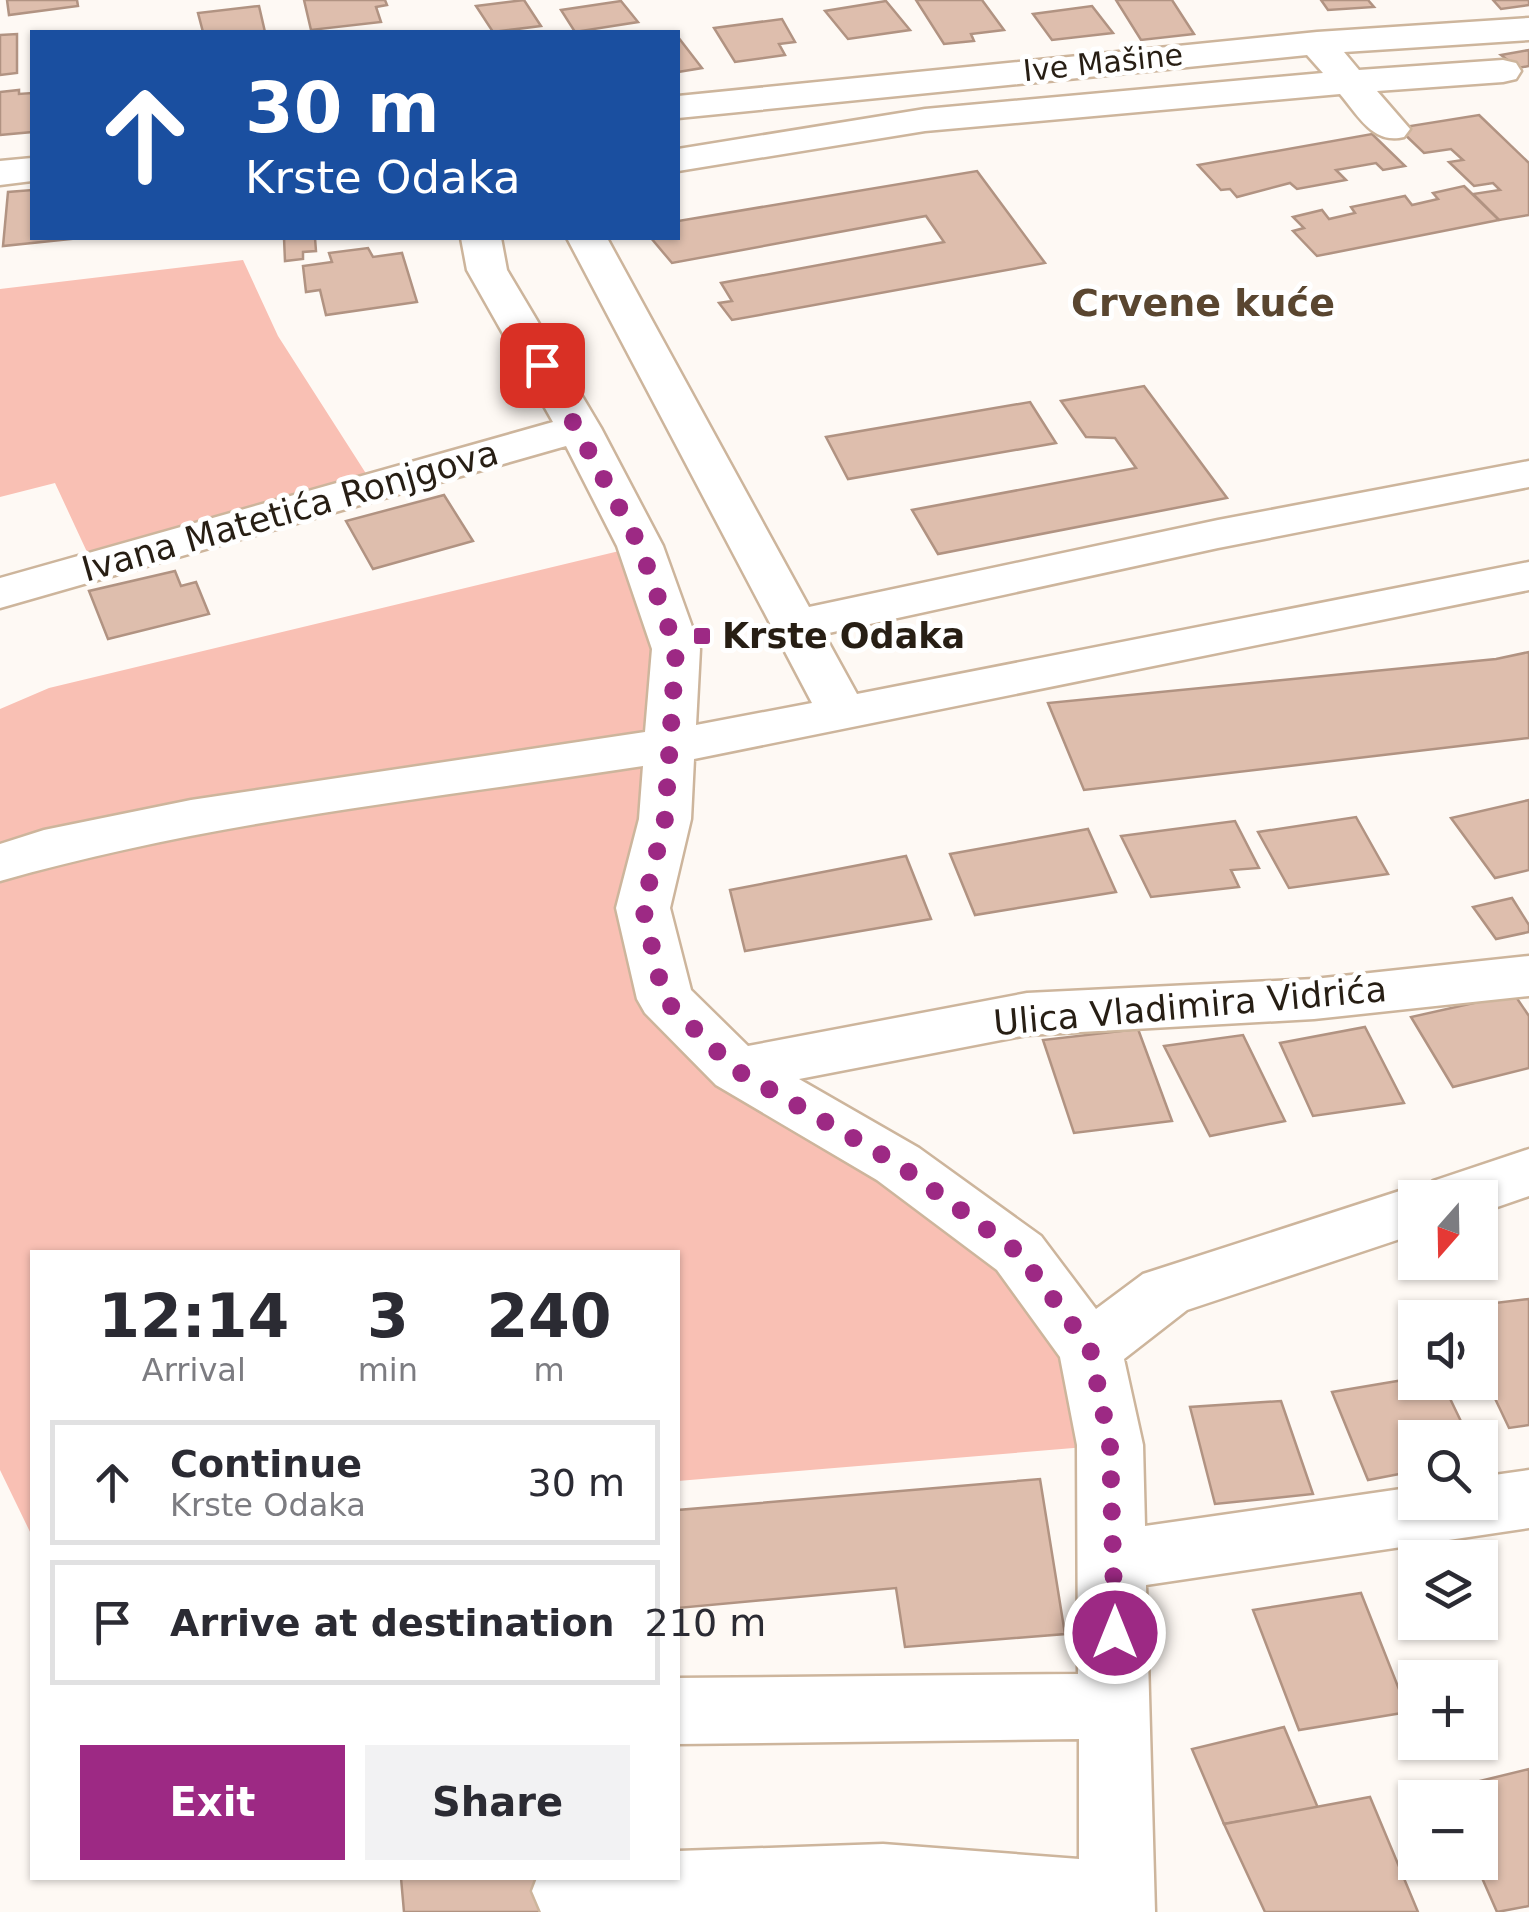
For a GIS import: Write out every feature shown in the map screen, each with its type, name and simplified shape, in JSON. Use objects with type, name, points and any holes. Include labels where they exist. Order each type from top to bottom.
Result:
[{"type":"street","name":"Ive Mašine","points":[[680,108],[1317,43],[1529,29]]},
{"type":"street","points":[[1460,31],[1516,84]]},
{"type":"street","points":[[1317,43],[1390,128]]},
{"type":"street","points":[[680,160],[925,120],[1349,82],[1516,84]]},
{"type":"street","points":[[0,173],[30,170]]},
{"type":"street","points":[[482,240],[487,270],[580,428],[640,546],[676,649],[665,819],[643,908],[664,999],[736,1070],[898,1164],[1019,1253],[1090,1348],[1110,1445],[1118,1905],[934,1898],[883,1880],[569,1891]]},
{"type":"street","points":[[588,240],[842,712]]},
{"type":"street","name":"Ivana Matetića Ronjgova","points":[[0,594],[580,428]]},
{"type":"street","points":[[794,625],[1218,534],[1529,474]]},
{"type":"street","points":[[0,862],[44,848],[191,818],[669,748],[1529,576]]},
{"type":"street","name":"Ulica Vladimira Vidrića","points":[[736,1070],[1028,1014],[1314,998],[1529,976]]},
{"type":"street","points":[[1498,1183],[1529,1172]]},
{"type":"street","points":[[1090,1348],[1165,1292],[1398,1216]]},
{"type":"street","points":[[1115,1560],[1529,1499]]},
{"type":"street","points":[[680,1712],[1116,1706]]},
{"type":"shaded area","points":[[243,260],[278,336],[374,486],[94,567],[55,483],[0,497],[0,289]]},
{"type":"shaded area","points":[[640,546],[676,649],[665,999],[1019,1253],[1110,1445],[680,1481],[680,1250],[30,1250],[30,1532],[0,1470],[0,709],[49,688]]},
{"type":"building","points":[[7,0],[77,0],[78,6],[9,15]]},
{"type":"building","points":[[304,0],[385,0],[387,5],[376,7],[381,22],[311,30]]},
{"type":"building","points":[[524,0],[541,26],[492,30],[476,6]]},
{"type":"building","points":[[916,0],[982,0],[1004,30],[971,34],[974,41],[944,44]]},
{"type":"building","points":[[1116,0],[1172,0],[1194,34],[1141,40]]},
{"type":"building","points":[[1321,0],[1368,0],[1374,7],[1328,10]]},
{"type":"building","points":[[1493,0],[1529,0],[1529,5],[1501,9]]},
{"type":"building","points":[[621,1],[638,22],[574,30],[561,10]]},
{"type":"building","points":[[886,1],[910,30],[848,39],[825,11]]},
{"type":"building","points":[[259,6],[265,30],[202,30],[198,13]]},
{"type":"building","points":[[1092,6],[1113,33],[1052,40],[1033,14]]},
{"type":"building","points":[[782,19],[795,42],[779,44],[785,55],[735,62],[714,28]]},
{"type":"building","points":[[17,34],[17,73],[0,75],[0,35]]},
{"type":"building","points":[[680,40],[702,68],[680,72]]},
{"type":"building","points":[[1529,50],[1529,66],[1518,68],[1501,55]]},
{"type":"building","points":[[0,92],[30,93],[30,132],[0,135]]},
{"type":"building","points":[[1479,115],[1529,163],[1529,215],[1499,220],[1473,194],[1500,190],[1493,183],[1474,186],[1449,162],[1463,160],[1451,149],[1424,153],[1398,128]]},
{"type":"building","points":[[1372,134],[1405,166],[1383,170],[1376,163],[1336,170],[1346,180],[1297,189],[1290,183],[1237,197],[1230,189],[1221,190],[1198,165]]},
{"type":"building","points":[[977,171],[1045,263],[732,320],[719,303],[732,301],[721,283],[944,242],[926,216],[672,263],[653,240],[680,240],[680,221]]},
{"type":"building","points":[[1464,186],[1499,220],[1317,256],[1293,231],[1304,228],[1293,217],[1322,210],[1329,219],[1355,213],[1351,207],[1405,196],[1412,205],[1438,199],[1433,193]]},
{"type":"building","points":[[30,190],[30,240],[61,240],[3,246],[8,192]]},
{"type":"building","points":[[284,240],[315,240],[316,251],[303,252],[303,259],[285,261]]},
{"type":"building","points":[[368,248],[373,257],[402,253],[417,302],[326,315],[320,290],[306,292],[303,266],[332,262],[329,253]]},
{"type":"building","points":[[1144,386],[1227,498],[938,554],[912,510],[1136,468],[1115,438],[1086,437],[1061,401]]},
{"type":"building","points":[[1030,402],[1056,443],[848,479],[826,437]]},
{"type":"building","points":[[444,495],[473,541],[373,569],[346,521]]},
{"type":"building","points":[[175,571],[181,586],[196,582],[209,614],[108,639],[89,591]]},
{"type":"building","points":[[1529,652],[1529,738],[1084,790],[1048,703],[1496,659]]},
{"type":"building","points":[[1529,800],[1529,870],[1495,878],[1451,818]]},
{"type":"building","points":[[1356,817],[1388,874],[1289,888],[1258,832]]},
{"type":"building","points":[[1235,821],[1259,868],[1231,870],[1239,887],[1151,897],[1121,836]]},
{"type":"building","points":[[1088,829],[1116,892],[975,915],[950,854]]},
{"type":"building","points":[[906,856],[931,919],[745,951],[730,890]]},
{"type":"building","points":[[1512,898],[1529,925],[1529,932],[1496,939],[1473,907]]},
{"type":"building","points":[[1514,994],[1529,1016],[1529,1068],[1453,1087],[1411,1017]]},
{"type":"building","points":[[1365,1027],[1404,1103],[1313,1116],[1280,1043]]},
{"type":"building","points":[[1138,1029],[1172,1121],[1074,1133],[1043,1040]]},
{"type":"building","points":[[1243,1035],[1285,1121],[1210,1136],[1164,1046]]},
{"type":"building","points":[[1529,1299],[1529,1425],[1509,1428],[1496,1400],[1498,1303]]},
{"type":"building","points":[[1398,1381],[1398,1400],[1451,1400],[1460,1420],[1398,1420],[1398,1474],[1368,1480],[1332,1392]]},
{"type":"building","points":[[1281,1401],[1313,1494],[1215,1504],[1190,1407]]},
{"type":"building","points":[[1040,1479],[1065,1634],[905,1647],[896,1588],[680,1608],[680,1510]]},
{"type":"building","points":[[1361,1593],[1398,1687],[1398,1714],[1299,1730],[1253,1610]]},
{"type":"building","points":[[1284,1727],[1318,1808],[1224,1824],[1192,1749]]},
{"type":"building","points":[[1529,1769],[1529,1906],[1497,1912],[1483,1880],[1498,1880],[1498,1780],[1484,1780]]},
{"type":"building","points":[[1370,1797],[1398,1864],[1398,1880],[1405,1880],[1418,1912],[1265,1912],[1224,1824]]},
{"type":"building","points":[[401,1880],[557,1880],[560,1912],[404,1912]]},
{"type":"place","name":"Krste Odaka","points":[[702,636]]},
{"type":"district","name":"Crvene kuće","points":[[1203,303]]},
{"type":"route","points":[[542,365],[580,428],[640,546],[676,649],[665,819],[643,908],[664,999],[736,1070],[898,1164],[1019,1253],[1090,1348],[1110,1445],[1115,1633]]}]
